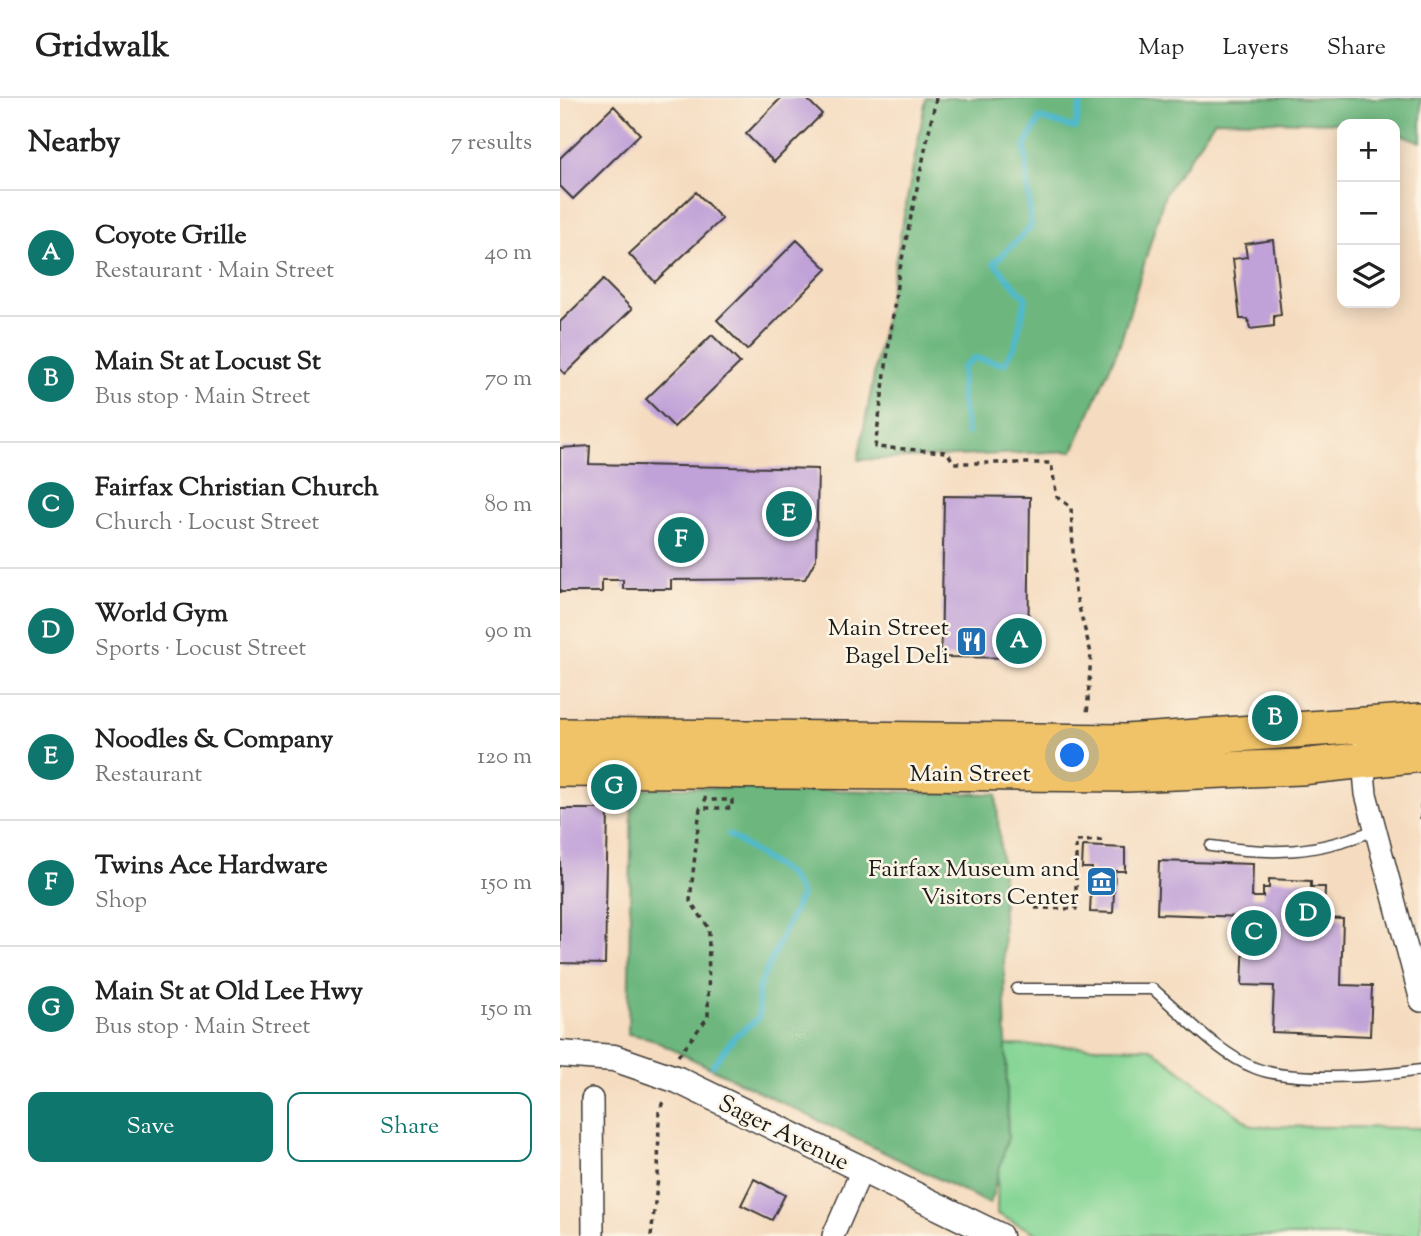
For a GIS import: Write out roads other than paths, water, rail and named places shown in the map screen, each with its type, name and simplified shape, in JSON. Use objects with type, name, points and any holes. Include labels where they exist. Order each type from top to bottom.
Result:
[{"type":"main road","name":"Main Street","points":[[560,769],[1126,774],[1301,766],[1421,722]]},
{"type":"main road","name":"Main Street","points":[[560,736],[1362,743],[1421,754]]},
{"type":"street","points":[[1362,743],[1366,794],[1415,956],[1421,1001]]},
{"type":"street","name":"Sager Avenue","points":[[560,1054],[614,1058],[670,1076],[999,1236]]},
{"type":"street","points":[[592,1099],[593,1236]]},
{"type":"street","points":[[833,1236],[862,1170]]},
{"type":"lane","points":[[1211,846],[1263,853],[1312,850],[1375,830]]},
{"type":"lane","points":[[1017,989],[1153,989],[1231,1055],[1255,1068],[1281,1075],[1391,1074],[1421,1070]]},
{"type":"waterway","points":[[967,433],[961,394],[962,368],[974,358],[1004,364],[1015,346],[1026,298],[994,263],[1031,227],[1025,146],[1040,118],[1075,128],[1082,98]]},
{"type":"waterway","points":[[713,1065],[735,1036],[759,1018],[758,989],[801,895],[789,875],[729,835]]},
{"type":"place","name":"Noodles & Company","points":[[789,514]]},
{"type":"place","name":"Twins Ace Hardware","points":[[681,540]]},
{"type":"place","name":"Main Street Bagel Deli","points":[[972,641]]},
{"type":"place","name":"Coyote Grille","points":[[1019,641]]},
{"type":"place","name":"Main St at Locust St","points":[[1275,718]]},
{"type":"place","name":"Main St at Old Lee Hwy","points":[[614,787]]},
{"type":"place","name":"Fairfax Museum and Visitors Center","points":[[1102,882]]},
{"type":"place","name":"World Gym","points":[[1308,914]]},
{"type":"place","name":"Fairfax Christian Church","points":[[1254,933]]}]
